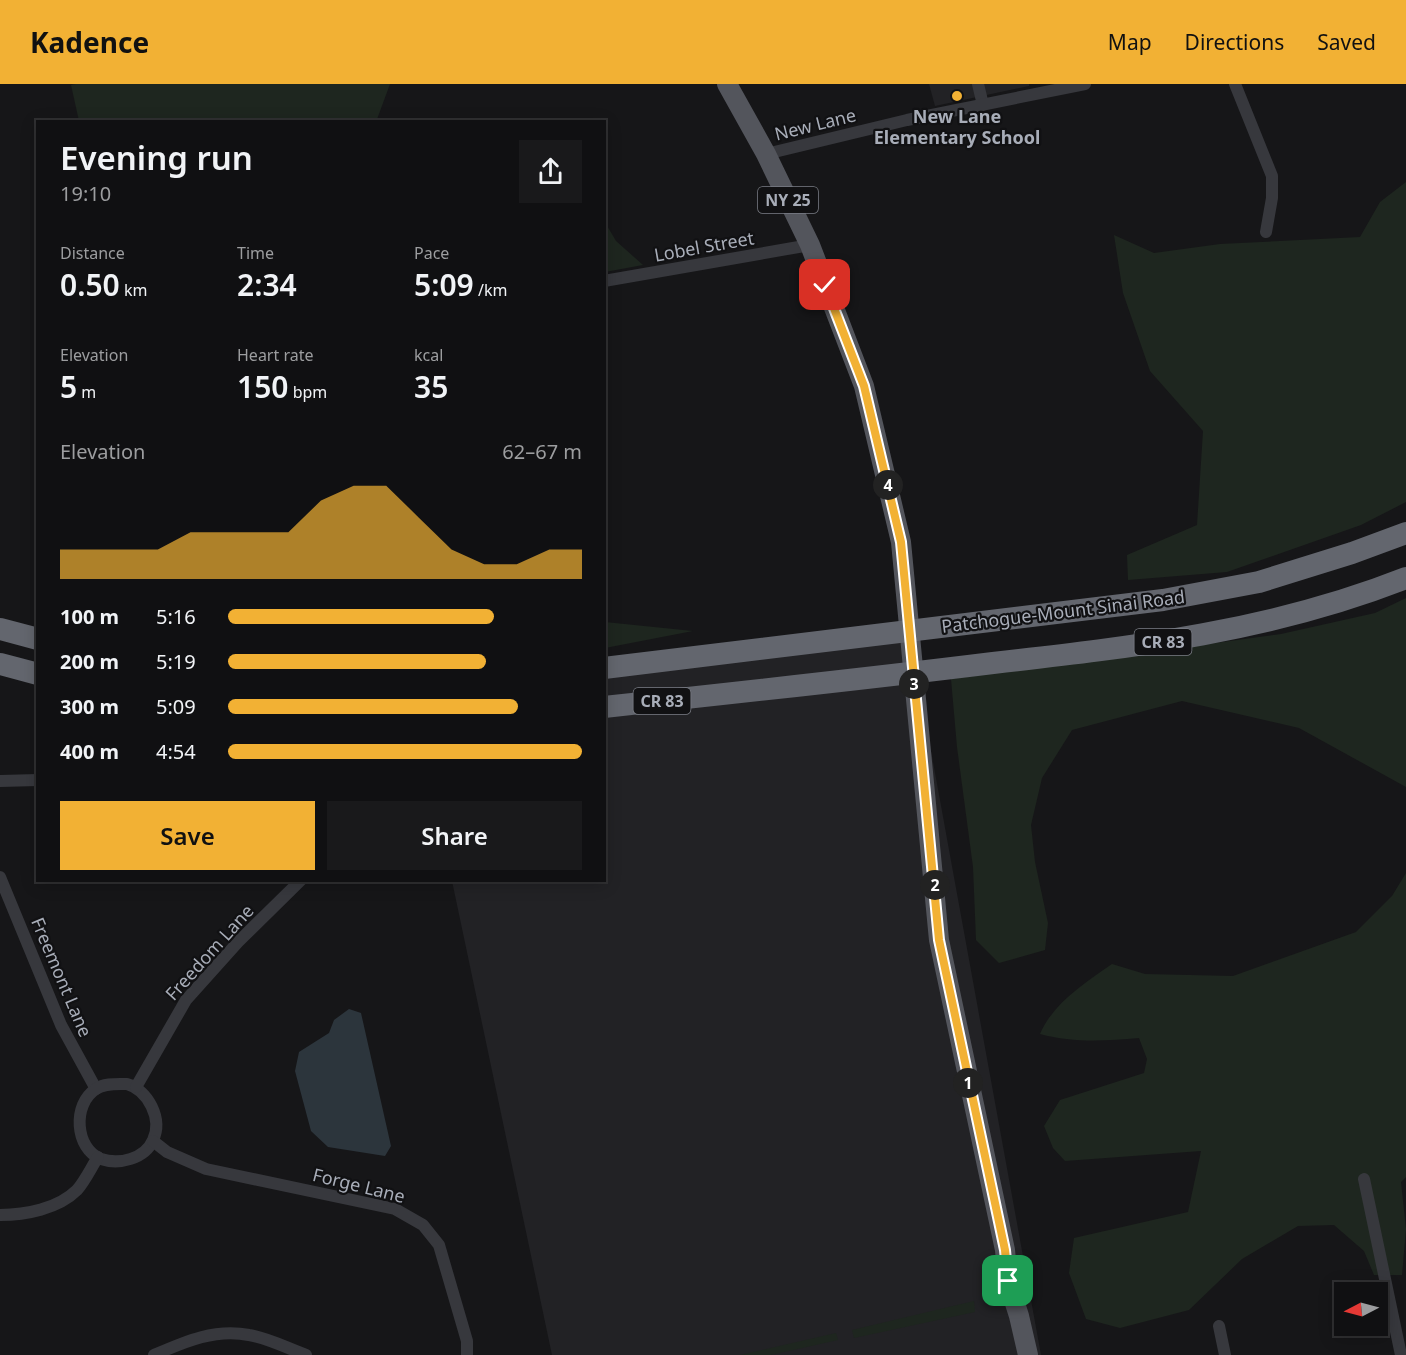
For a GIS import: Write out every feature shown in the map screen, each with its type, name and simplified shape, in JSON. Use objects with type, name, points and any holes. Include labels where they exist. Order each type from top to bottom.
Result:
[{"type":"highway","name":"Patchogue-Mount Sinai Road","points":[[606,668],[1118,607],[1212,592],[1259,582],[1406,533]]},
{"type":"highway","name":"CR 83","points":[[606,707],[913,673],[1176,640],[1285,617],[1406,578]]},
{"type":"highway","points":[[0,629],[36,638]]},
{"type":"highway","points":[[0,664],[36,673]]},
{"type":"main road","name":"NY 25","points":[[727,84],[766,154],[810,245],[864,386],[901,542],[939,940],[1005,1250],[1008,1281],[1028,1355]]},
{"type":"street","points":[[978,84],[983,105]]},
{"type":"street","name":"New Lane","points":[[766,154],[907,120],[1085,84]]},
{"type":"street","points":[[1235,84],[1272,176],[1272,198],[1266,232]]},
{"type":"street","name":"Lobel Street","points":[[606,281],[810,245]]},
{"type":"street","points":[[0,781],[36,780]]},
{"type":"street","name":"Freemont Lane","points":[[0,877],[61,1025],[96,1089]]},
{"type":"street","name":"Freedom Lane","points":[[136,1087],[186,1000],[238,942],[299,882]]},
{"type":"street","points":[[118,1084],[136,1087],[143,1092],[152,1107],[155,1119],[153,1141],[141,1153],[130,1159],[113,1162],[98,1157],[82,1138],[79,1120],[88,1096],[96,1089],[118,1084]]},
{"type":"street","name":"Forge Lane","points":[[153,1141],[167,1152],[206,1170],[395,1209],[423,1225],[439,1245],[466,1341],[467,1355]]},
{"type":"street","points":[[0,1215],[33,1211],[65,1199],[76,1190],[98,1157]]},
{"type":"street","points":[[1364,1179],[1401,1355]]},
{"type":"street","points":[[1219,1326],[1225,1355]]},
{"type":"street","points":[[154,1355],[203,1337],[238,1333],[260,1337],[306,1355]]},
{"type":"shaded area","points":[[390,84],[377,120],[79,120],[71,85]]},
{"type":"shaded area","name":"New Lane Elementary School","points":[[929,84],[1029,84],[1029,86],[935,106]]},
{"type":"shaded area","points":[[1406,182],[1406,502],[1361,525],[1227,572],[1128,580],[1127,555],[1197,525],[1203,431],[1150,371],[1123,293],[1114,235],[1154,253],[1220,244],[1360,237],[1380,202]]},
{"type":"shaded area","points":[[606,224],[616,241],[643,265],[606,272]]},
{"type":"shaded area","points":[[1406,598],[1406,787],[1299,728],[1182,701],[1072,730],[1042,778],[1031,825],[1035,862],[1048,923],[1045,950],[999,963],[976,940],[973,867],[957,747],[951,679],[1281,634],[1375,613]]},
{"type":"shaded area","points":[[606,622],[693,631],[606,648]]},
{"type":"shaded area","points":[[909,630],[1041,1355],[552,1355],[452,882],[606,882],[606,667]]},
{"type":"shaded area","points":[[1406,873],[1406,1177],[1401,1182],[1406,1229],[1402,1275],[1374,1275],[1364,1251],[1334,1225],[1298,1226],[1242,1259],[1189,1310],[1120,1328],[1086,1319],[1069,1273],[1074,1238],[1188,1212],[1201,1151],[1065,1161],[1053,1148],[1044,1126],[1060,1100],[1144,1073],[1147,1059],[1139,1038],[1077,1040],[1040,1034],[1053,1013],[1061,1003],[1112,964],[1145,974],[1233,976],[1356,932],[1392,896]]},
{"type":"shaded area","points":[[349,1009],[361,1013],[391,1146],[385,1156],[328,1147],[311,1131],[295,1071],[299,1052],[329,1033],[334,1020]]},
{"type":"shaded area","points":[[974,1301],[975,1312],[854,1338],[852,1330]]},
{"type":"shaded area","points":[[836,1333],[838,1340],[771,1355],[740,1355]]},
{"type":"place","name":"New Lane Elementary School","points":[[957,96]]},
{"type":"route","points":[[825,285],[864,386],[901,542],[939,940],[1005,1250],[1008,1281]]}]
